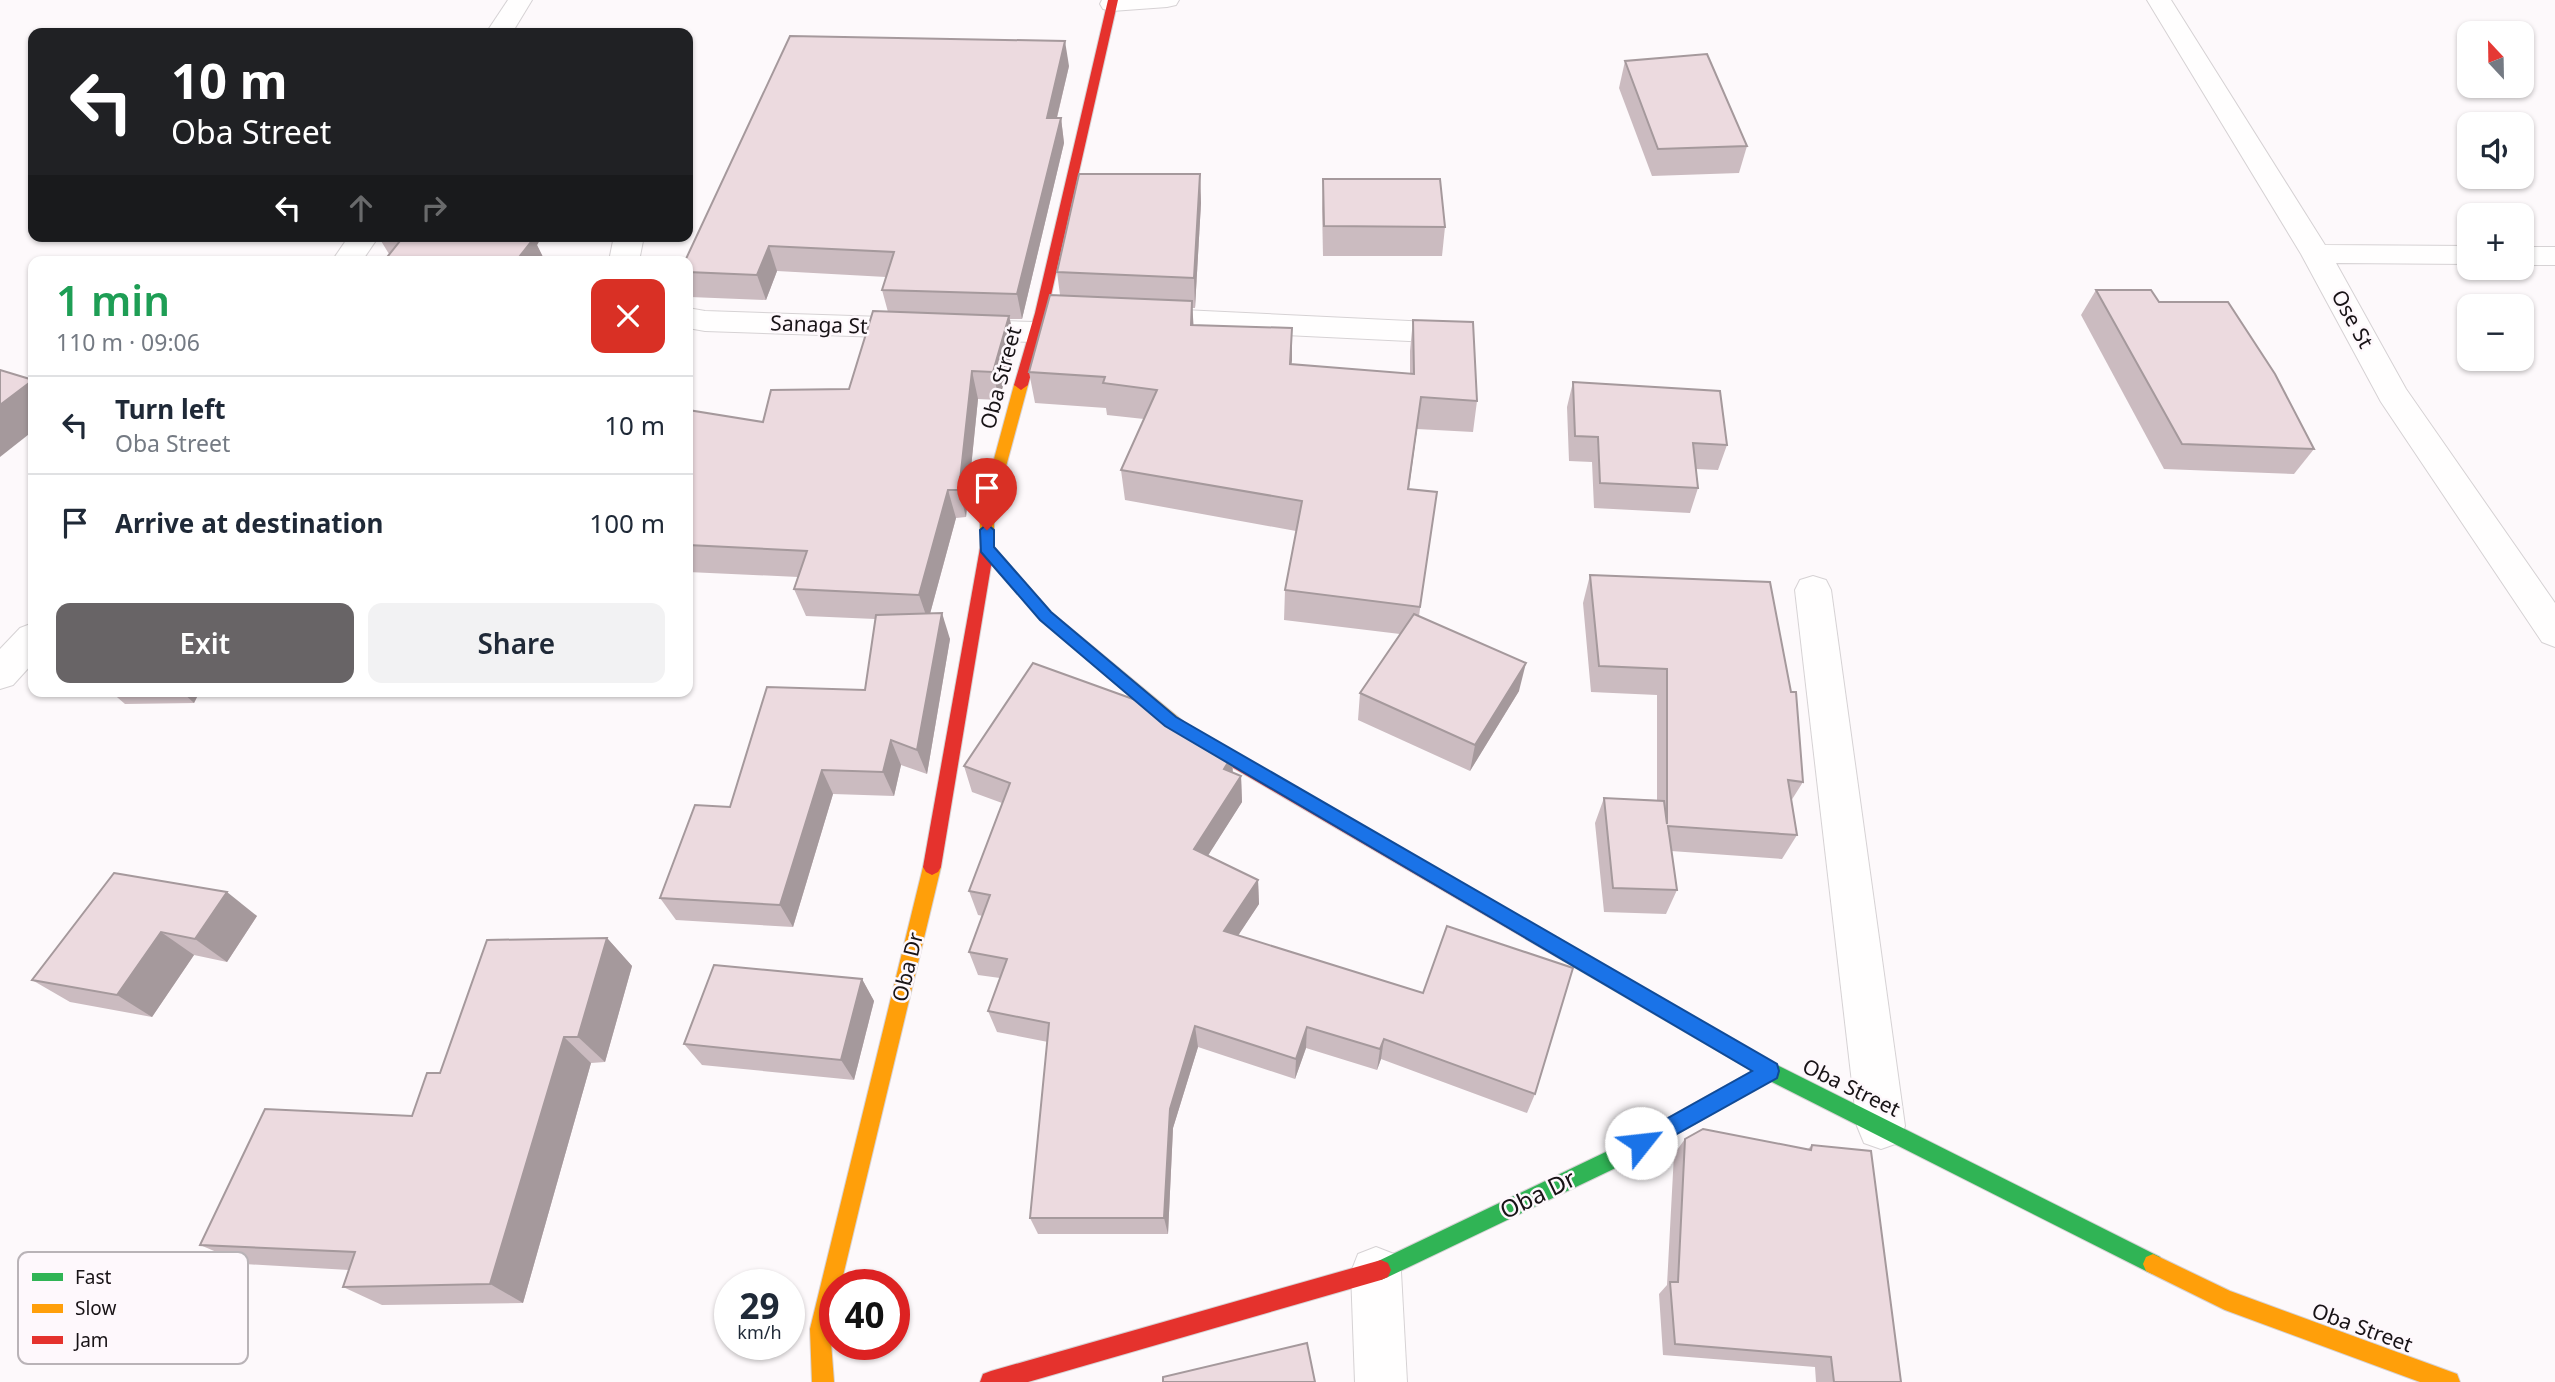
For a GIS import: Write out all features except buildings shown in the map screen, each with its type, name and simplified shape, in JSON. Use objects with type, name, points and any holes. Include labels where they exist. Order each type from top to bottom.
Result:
[{"type":"street","points":[[502,28],[520,0]]},
{"type":"street","points":[[1112,2],[1167,0]]},
{"type":"street","name":"Ose St","points":[[2159,0],[2316,254],[2393,394],[2555,632]]},
{"type":"street","name":"Oba Street","points":[[1112,2],[1048,320],[987,512],[987,548],[1046,616],[1170,722],[1770,1071],[2225,1300],[2449,1382]]},
{"type":"street","points":[[2316,254],[2457,255]]},
{"type":"street","points":[[2534,256],[2555,256]]},
{"type":"street","points":[[1109,316],[1450,333]]},
{"type":"street","name":"Sanaga St","points":[[693,319],[1048,320]]},
{"type":"street","name":"Oba Dr","points":[[823,1382],[820,1329],[938,844],[987,548]]},
{"type":"street","points":[[1812,590],[1881,1126]]},
{"type":"street","points":[[0,674],[28,643]]},
{"type":"street","name":"Oba Dr","points":[[991,1382],[1376,1272],[1619,1156],[1770,1071]]},
{"type":"street","points":[[1376,1272],[1381,1382]]},
{"type":"traffic: fast","points":[[1568,954],[1770,1071],[2153,1264]]},
{"type":"traffic: fast","points":[[1381,1270],[1619,1156],[1770,1071]]},
{"type":"traffic: slow","points":[[1021,385],[987,511],[987,548],[1046,616],[1178,727]]},
{"type":"traffic: slow","points":[[823,1382],[820,1329],[932,867]]},
{"type":"traffic: slow","points":[[2153,1264],[2225,1300],[2449,1382]]},
{"type":"traffic: jam","points":[[1021,385],[1041,313],[1113,0]]},
{"type":"traffic: jam","points":[[932,867],[987,548]]},
{"type":"traffic: jam","points":[[1178,727],[1568,954]]},
{"type":"traffic: jam","points":[[991,1382],[1381,1270]]},
{"type":"route","points":[[987,530],[987,548],[1046,616],[1170,722],[1770,1071],[1641,1143]]}]
